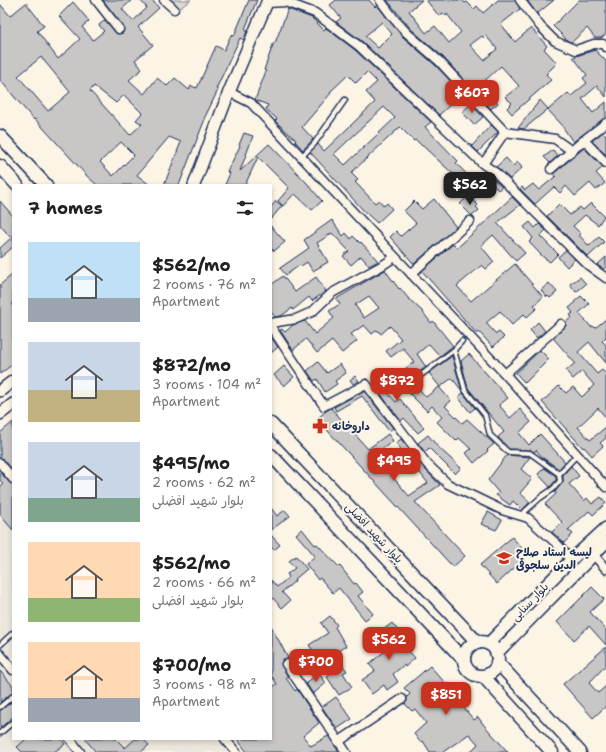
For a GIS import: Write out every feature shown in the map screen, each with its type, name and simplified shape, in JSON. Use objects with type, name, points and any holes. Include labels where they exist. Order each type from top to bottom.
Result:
[{"type":"main road","points":[[194,184],[229,92],[267,1]]},
{"type":"main road","points":[[0,136],[45,184]]},
{"type":"main road","points":[[0,166],[16,184]]},
{"type":"main road","points":[[0,391],[12,382]]},
{"type":"main road","points":[[0,414],[12,405]]},
{"type":"main road","name":"بلوار شهید افضلی","points":[[272,425],[490,651],[580,752]]},
{"type":"main road","name":"بلوار شهید افضلی","points":[[272,456],[464,660]]},
{"type":"main road","name":"بلوار سنایی","points":[[490,651],[571,560],[606,528]]},
{"type":"main road","name":"بلوار سنایی","points":[[490,651],[606,542]]},
{"type":"main road","points":[[469,647],[490,651],[492,671],[483,676],[478,676],[470,672],[465,665],[464,660],[466,651],[469,647]]},
{"type":"main road","points":[[483,676],[552,752]]},
{"type":"street","points":[[96,0],[119,29]]},
{"type":"street","points":[[164,0],[174,8]]},
{"type":"street","points":[[380,0],[407,33],[439,62],[505,132],[555,139],[572,151]]},
{"type":"street","points":[[520,0],[540,26],[555,41],[576,50],[594,44],[605,44]]},
{"type":"street","points":[[267,1],[285,2],[315,14],[360,46],[483,164],[496,173],[588,265],[606,278]]},
{"type":"street","points":[[229,92],[251,103],[394,257],[506,374],[606,487]]},
{"type":"street","points":[[551,169],[606,123]]},
{"type":"street","points":[[483,164],[505,132]]},
{"type":"street","points":[[584,140],[606,163]]},
{"type":"street","points":[[411,274],[470,221]]},
{"type":"street","points":[[272,323],[296,319],[312,312],[332,293],[383,265],[394,257]]},
{"type":"street","points":[[506,374],[561,324]]},
{"type":"street","points":[[272,328],[324,406],[366,384],[427,464],[448,484],[502,510],[528,518],[557,544],[571,560]]},
{"type":"street","points":[[0,463],[12,478]]},
{"type":"street","points":[[593,554],[606,569]]},
{"type":"street","points":[[0,654],[12,669]]},
{"type":"street","points":[[286,664],[346,752]]},
{"type":"street","points":[[338,742],[402,699]]},
{"type":"street","points":[[71,740],[80,752]]},
{"type":"street","points":[[226,740],[236,752]]},
{"type":"lane","points":[[300,157],[314,144],[345,100]]},
{"type":"lane","points":[[412,382],[454,350],[462,341]]},
{"type":"lane","points":[[454,350],[466,390],[485,415],[490,435],[508,452],[530,453],[559,474],[560,480],[553,489],[540,498],[520,516]]},
{"type":"lane","points":[[559,474],[578,455]]},
{"type":"lane","points":[[0,645],[12,634]]},
{"type":"lane","points":[[0,707],[12,697]]},
{"type":"lane","points":[[0,733],[12,723]]},
{"type":"shaded area","points":[[170,0],[191,0],[180,8]]},
{"type":"shaded area","points":[[12,511],[12,740],[221,740],[231,752],[0,752],[0,521]]},
{"type":"building","points":[[103,0],[132,0],[122,9],[133,21],[147,8],[140,0],[152,0],[159,8],[138,27],[153,45],[135,60],[142,69],[129,80],[144,94],[157,78],[167,86],[175,78],[189,90],[191,86],[197,88],[216,46],[224,50],[231,35],[234,36],[249,0],[257,0],[245,29],[247,31],[244,40],[240,38],[216,89],[218,90],[204,119],[179,184],[164,184],[181,142],[169,137],[137,175],[149,184],[96,184],[35,119],[34,120],[0,80],[0,4],[10,16],[26,3],[44,26],[37,31],[58,59],[80,39],[59,16],[73,2],[89,21],[82,27],[93,40],[104,31],[99,25],[105,20],[117,34],[123,33],[124,29]],"holes":[[[41,57],[70,92],[48,111],[18,76]],[[94,86],[116,103],[124,95],[142,113],[136,120],[142,124],[130,135],[90,91]],[[121,142],[134,155],[113,176],[100,162]]]},
{"type":"building","points":[[336,0],[369,0],[375,7],[377,5],[403,37],[435,65],[460,91],[449,101],[451,104],[439,115],[363,42],[336,22],[341,18],[330,5]],"holes":[[[382,22],[392,34],[378,48],[365,36]]]},
{"type":"building","points":[[387,0],[422,0],[409,11],[426,33],[435,26],[449,43],[461,32],[447,14],[446,16],[443,13],[439,16],[426,0],[462,0],[465,3],[467,2],[474,9],[477,6],[483,13],[498,0],[515,0],[520,9],[501,24],[515,42],[531,28],[547,46],[544,49],[557,63],[546,74],[551,80],[512,114],[507,108],[512,103],[505,97],[519,86],[501,66],[481,84],[498,103],[491,109],[443,57],[411,29]],"holes":[[[482,36],[484,38],[486,36],[497,49],[484,60],[470,45]]]},
{"type":"building","points":[[527,0],[554,0],[537,14]]},
{"type":"building","points":[[579,0],[606,0],[606,34],[601,38],[595,38],[587,28],[572,42],[568,41],[553,26]]},
{"type":"building","points":[[288,9],[312,18],[324,30],[326,28],[355,50],[431,122],[425,127],[458,161],[456,163],[474,182],[468,188],[423,146],[416,140],[414,141],[400,127],[351,173],[358,180],[355,182],[375,203],[379,200],[384,206],[387,203],[392,209],[377,223],[363,210],[310,152],[318,144],[324,151],[375,102],[366,92],[377,82],[367,72],[356,83],[348,75],[330,92],[331,93],[302,127],[313,139],[303,150],[295,141],[296,140],[275,121],[277,119],[266,109],[268,105],[255,100],[266,71],[264,70],[274,42],[275,43]],"holes":[[[384,107],[395,118],[345,165],[334,154]]]},
{"type":"building","points":[[595,50],[606,61],[606,97],[597,86],[582,99],[593,113],[606,102],[606,118],[573,142],[563,126],[548,110],[568,93],[571,96],[587,83],[583,78],[587,75],[573,57]]},
{"type":"building","points":[[540,100],[548,109],[524,129],[518,128]]},
{"type":"building","points":[[471,104],[483,117],[474,125],[462,112]]},
{"type":"building","points":[[491,125],[498,132],[478,152],[472,146]]},
{"type":"building","points":[[603,132],[606,135],[606,155],[592,141]]},
{"type":"building","points":[[244,133],[253,136],[240,171],[269,144],[307,183],[322,201],[312,210],[294,194],[283,206],[278,201],[289,188],[258,157],[245,184],[225,184],[230,173],[227,172],[240,146],[239,145]]},
{"type":"building","points":[[584,148],[603,167],[596,173],[605,183],[596,190],[590,183],[575,196],[566,186],[560,193],[554,187],[535,204],[520,189],[522,187],[525,190],[533,184],[539,190],[556,176],[553,174]]},
{"type":"building","points":[[553,150],[558,156],[550,163],[544,157]]},
{"type":"building","points":[[506,158],[513,166],[518,162],[522,168],[510,179],[496,167]]},
{"type":"building","points":[[488,174],[502,187],[498,190],[485,177]]},
{"type":"building","points":[[468,196],[478,205],[476,207],[479,210],[472,216],[460,204]]},
{"type":"building","points":[[512,197],[520,205],[497,223],[525,253],[516,261],[493,235],[481,246],[494,262],[486,269],[482,265],[457,286],[471,301],[515,264],[543,297],[534,305],[537,308],[527,317],[524,314],[512,325],[500,311],[486,323],[496,334],[499,332],[504,337],[493,347],[479,332],[477,334],[422,271],[453,244],[457,248]]},
{"type":"building","points":[[434,199],[456,227],[414,264],[390,237],[396,231],[401,236],[416,223],[404,211],[414,201],[422,209]]},
{"type":"building","points":[[0,201],[12,215],[12,248],[0,258],[0,248],[11,238],[0,225]]},
{"type":"building","points":[[276,201],[282,206],[272,218],[272,206]]},
{"type":"building","points":[[591,203],[604,216],[598,225],[585,215],[573,226],[581,234],[579,235],[589,246],[599,237],[604,242],[588,257],[547,216],[559,204],[570,215],[580,207],[583,210]]},
{"type":"building","points":[[332,220],[343,236],[346,233],[351,239],[353,236],[360,243],[361,242],[378,261],[369,266],[361,256],[351,265],[343,256],[349,251],[332,233],[317,243],[328,262],[313,271],[307,262],[286,275],[280,268],[309,248],[304,240]]},
{"type":"building","points":[[530,222],[535,228],[539,224],[546,230],[540,236],[558,254],[550,262],[529,242],[533,238],[524,227]]},
{"type":"building","points":[[272,227],[285,242],[274,251],[272,249]]},
{"type":"building","points":[[566,250],[575,259],[567,267],[558,257]]},
{"type":"building","points":[[606,257],[606,267],[603,269],[597,265]]},
{"type":"building","points":[[385,270],[399,289],[400,288],[422,311],[431,323],[433,321],[453,346],[440,356],[429,344],[417,354],[426,367],[410,379],[409,383],[411,385],[415,384],[426,397],[439,387],[451,401],[445,406],[462,423],[467,419],[494,444],[487,450],[488,451],[474,463],[466,453],[471,449],[459,438],[456,441],[437,422],[442,417],[432,406],[427,411],[409,393],[396,376],[414,362],[403,348],[391,357],[386,351],[401,339],[390,326],[381,334],[377,330],[372,334],[364,325],[351,334],[357,341],[342,353],[332,341],[317,353],[306,339],[293,350],[280,330],[282,329],[285,332],[293,325],[305,321],[315,334],[334,318],[329,311],[340,304],[336,299]],"holes":[[[369,296],[379,308],[364,318],[355,305]]]},
{"type":"building","points":[[12,275],[12,365],[0,374],[0,285]]},
{"type":"building","points":[[283,276],[295,292],[316,277],[326,291],[312,301],[309,297],[293,310],[292,308],[281,316],[275,317],[272,313],[272,284]]},
{"type":"building","points":[[580,277],[586,284],[576,292],[570,284]]},
{"type":"building","points":[[549,283],[557,292],[550,298],[548,296],[547,297],[541,290]]},
{"type":"building","points":[[581,296],[589,304],[579,313],[591,327],[593,326],[595,328],[606,319],[606,337],[602,341],[606,345],[606,363],[589,342],[578,352],[597,374],[602,370],[606,374],[606,418],[598,408],[578,427],[590,440],[606,427],[606,438],[600,443],[603,446],[592,456],[542,402],[559,386],[566,393],[573,387],[582,397],[594,385],[582,371],[573,379],[566,371],[575,363],[553,338],[566,326],[566,322],[572,317],[570,315],[573,313],[569,308]]},
{"type":"building","points":[[538,322],[545,331],[537,338],[530,330]]},
{"type":"building","points":[[272,338],[278,347],[272,352]]},
{"type":"building","points":[[540,350],[549,359],[525,383],[516,373]]},
{"type":"building","points":[[469,354],[508,398],[499,405],[510,418],[520,409],[531,422],[519,433],[529,445],[540,434],[565,462],[559,469],[543,458],[536,450],[534,452],[530,450],[509,449],[498,437],[504,432],[468,388],[461,361]]},
{"type":"building","points":[[452,356],[462,391],[452,378],[440,387],[429,373]]},
{"type":"building","points":[[318,362],[327,373],[340,364],[346,373],[335,381],[337,384],[325,392],[317,379],[314,381],[307,371]]},
{"type":"building","points":[[284,366],[294,377],[284,386],[274,375]]},
{"type":"building","points":[[387,371],[396,381],[386,391],[396,402],[400,399],[424,428],[418,433],[404,418],[401,421],[376,388],[380,384],[377,380]]},
{"type":"building","points":[[355,376],[359,381],[353,384],[350,380]]},
{"type":"building","points":[[364,391],[393,428],[389,431],[362,396],[336,411],[334,407]]},
{"type":"building","points":[[463,393],[475,408],[470,412],[458,397]]},
{"type":"building","points":[[331,408],[368,449],[388,434],[393,441],[374,455],[409,496],[428,483],[396,443],[401,439],[423,467],[440,485],[415,502],[465,556],[453,567],[317,419]]},
{"type":"building","points":[[12,423],[12,469],[4,460],[0,458],[0,433]]},
{"type":"building","points":[[428,435],[438,447],[461,468],[455,474],[429,448],[425,452],[418,443]]},
{"type":"building","points":[[507,455],[530,457],[521,469],[532,479],[520,493],[530,502],[522,510],[513,501],[510,505],[496,495],[499,493],[488,480]]},
{"type":"building","points":[[571,466],[579,476],[569,484],[584,501],[587,498],[592,504],[601,497],[606,503],[593,515],[589,511],[568,530],[573,534],[564,543],[552,532],[562,522],[545,504],[556,494],[555,492],[563,482],[563,475]]},
{"type":"building","points":[[544,468],[556,476],[556,480],[550,487],[538,474]]},
{"type":"building","points":[[0,472],[12,484],[12,529],[0,515],[0,487],[3,484],[0,480]]},
{"type":"building","points":[[272,509],[277,516],[285,510],[290,516],[272,529]]},
{"type":"building","points":[[488,512],[502,520],[496,530],[481,524]]},
{"type":"building","points":[[302,529],[315,545],[317,544],[339,567],[340,566],[354,584],[356,583],[363,592],[358,596],[373,614],[365,620],[339,588],[333,593],[320,578],[318,580],[306,564],[315,556],[296,534]]},
{"type":"building","points":[[272,536],[280,545],[274,550],[272,548]]},
{"type":"building","points":[[512,537],[528,555],[497,584],[480,565]]},
{"type":"building","points":[[296,556],[307,569],[282,592],[290,601],[282,608],[272,597],[272,581],[277,587],[289,577],[287,574],[295,568],[289,561]]},
{"type":"building","points":[[592,587],[604,599],[590,612],[606,630],[606,645],[589,626],[574,640],[557,622]]},
{"type":"building","points":[[330,616],[337,625],[335,627],[346,646],[331,655],[328,651],[297,671],[288,659],[283,659],[281,664],[288,677],[286,678],[295,691],[297,689],[319,723],[303,736],[311,746],[328,736],[339,752],[247,752],[238,740],[272,740],[272,687],[277,684],[272,676],[272,628],[288,658],[295,654],[299,660],[314,652],[309,645],[328,633],[321,623]]},
{"type":"building","points":[[392,623],[405,639],[401,642],[415,658],[405,667],[404,665],[393,674],[398,682],[387,690],[384,685],[372,694],[362,680],[375,671],[369,664],[390,647],[379,633]]},
{"type":"building","points":[[606,647],[606,665],[589,683],[598,693],[606,686],[606,706],[593,718],[563,684]]},
{"type":"building","points":[[341,663],[347,671],[343,673],[352,687],[339,695],[327,677],[336,670],[334,667]]},
{"type":"building","points":[[430,666],[447,685],[449,683],[466,704],[463,707],[474,720],[478,717],[508,752],[470,752],[478,744],[469,734],[443,752],[430,752],[423,741],[421,743],[414,734],[426,723],[415,709],[412,711],[405,704],[407,697],[410,694],[404,688]]},
{"type":"building","points":[[0,671],[12,685],[12,694],[0,702]]},
{"type":"building","points":[[319,673],[326,683],[313,694],[306,683]]},
{"type":"building","points":[[336,697],[352,719],[337,729],[322,707]]},
{"type":"building","points":[[12,702],[12,718],[0,728],[0,710]]},
{"type":"building","points":[[25,740],[62,740],[65,744],[54,752],[22,752],[17,747]]},
{"type":"building","points":[[86,740],[117,740],[125,748],[134,740],[144,740],[149,745],[141,752],[96,752]]},
{"type":"place","name":"داروخانه","points":[[320,426]]},
{"type":"place","name":"لیسه استاد صلاح الدین سلجوقی","points":[[504,558]]}]
